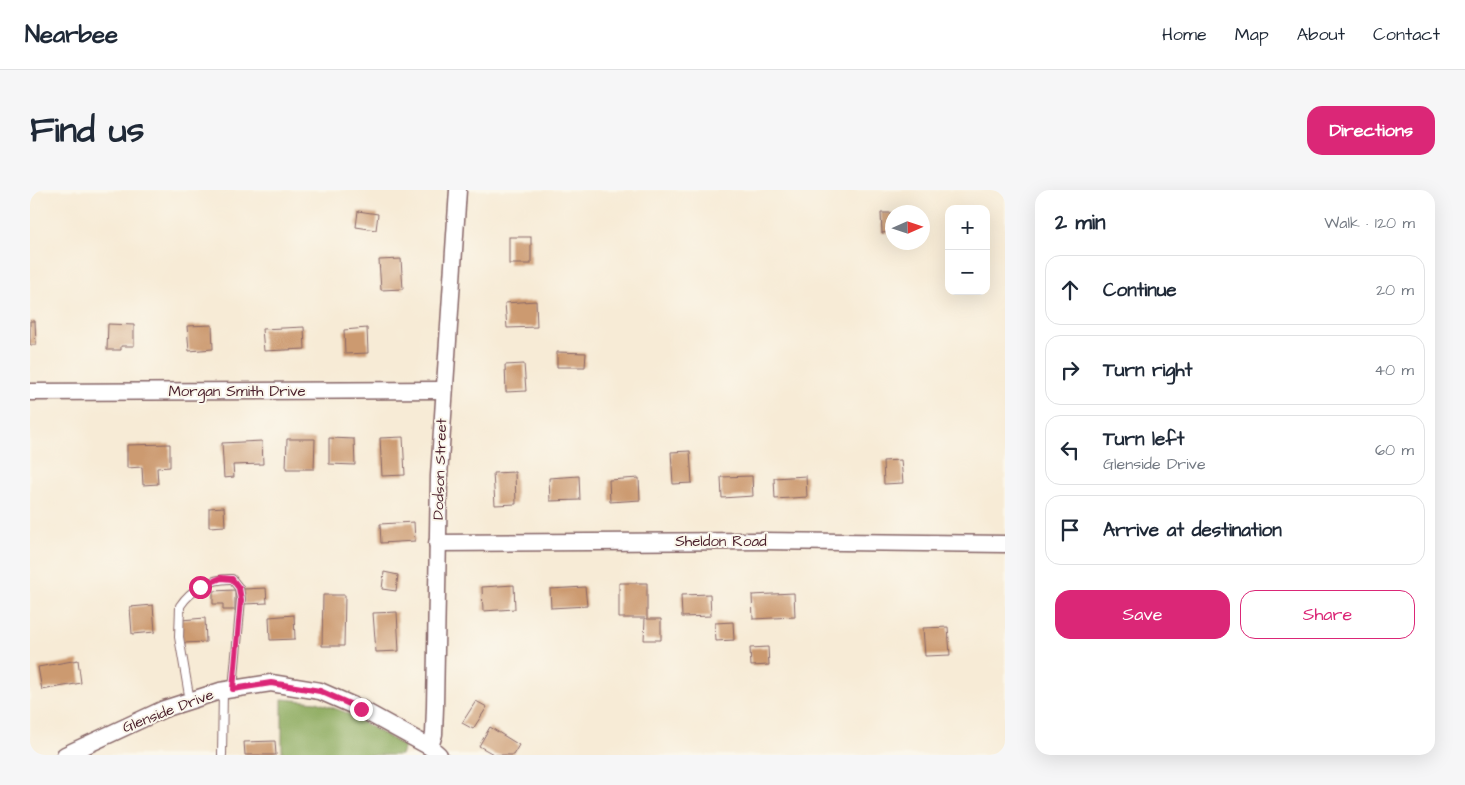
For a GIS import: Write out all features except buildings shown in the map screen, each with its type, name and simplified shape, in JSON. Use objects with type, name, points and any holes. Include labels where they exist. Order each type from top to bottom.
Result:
[{"type":"street","name":"Dodson Street","points":[[434,751],[437,543],[443,390],[458,190]]},
{"type":"street","name":"Morgan Smith Drive","points":[[30,392],[443,390]]},
{"type":"street","name":"Sheldon Road","points":[[437,543],[764,541],[1005,544]]},
{"type":"street","name":"Glenside Drive","points":[[65,755],[155,713],[228,690],[271,683],[320,691],[361,709],[434,751]]},
{"type":"lane","points":[[190,701],[179,637],[180,606],[200,587],[221,578],[232,579],[239,588],[241,600],[228,690],[222,755]]},
{"type":"green space","points":[[282,699],[317,702],[345,712],[404,746],[401,755],[282,755]]},
{"type":"route","points":[[200,587],[221,578],[232,579],[239,588],[241,615],[234,664],[233,689],[271,683],[320,691],[361,709]]}]
